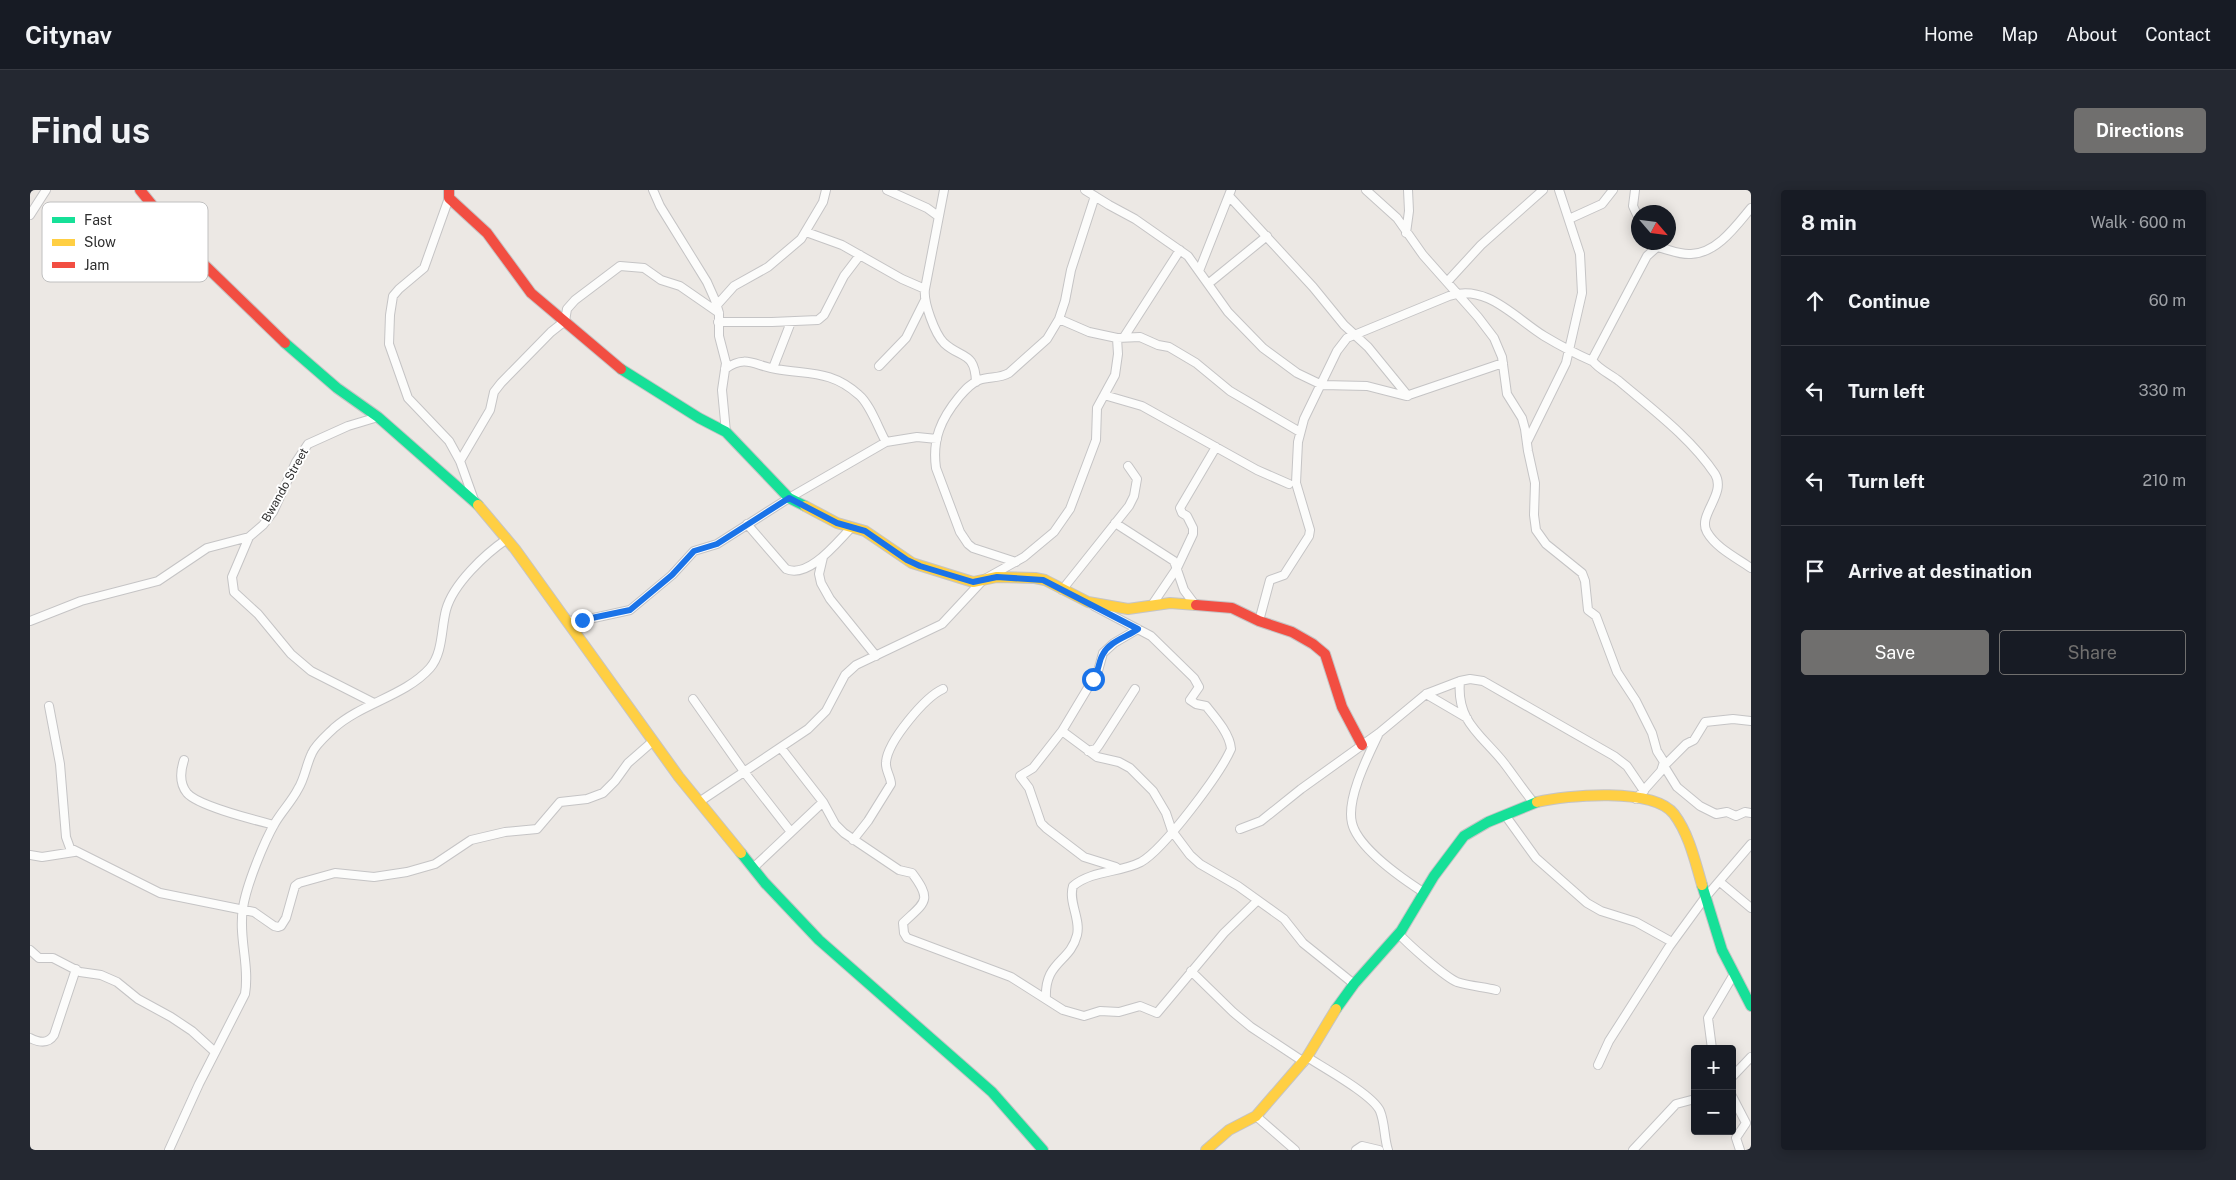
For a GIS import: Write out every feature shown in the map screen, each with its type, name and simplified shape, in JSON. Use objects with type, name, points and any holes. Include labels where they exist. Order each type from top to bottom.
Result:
[{"type":"street","points":[[30,215],[46,190]]},
{"type":"street","points":[[140,190],[150,202]]},
{"type":"street","points":[[653,190],[660,206],[707,282],[718,314],[719,336],[725,356],[722,390],[726,432]]},
{"type":"street","points":[[718,314],[734,286],[768,267],[800,241],[823,202],[826,190]]},
{"type":"street","points":[[887,190],[927,208],[938,216]]},
{"type":"street","points":[[944,190],[925,289],[925,300],[944,343],[965,355],[973,363],[976,382]]},
{"type":"street","points":[[1086,190],[1135,219],[1188,256],[1228,312],[1263,348],[1287,366],[1322,385],[1368,386],[1392,394],[1408,396],[1503,364]]},
{"type":"street","points":[[1366,190],[1397,218],[1423,255],[1494,338],[1503,364],[1509,399],[1523,421],[1536,483],[1534,520],[1537,534],[1546,544],[1582,573],[1588,610],[1596,616],[1616,672],[1636,701],[1652,733],[1654,745],[1664,766],[1677,786],[1705,808],[1716,814],[1727,812],[1737,816],[1744,812],[1751,813]]},
{"type":"street","points":[[1406,233],[1410,211],[1408,190]]},
{"type":"street","points":[[1447,282],[1480,245],[1543,190]]},
{"type":"street","points":[[1527,442],[1564,369],[1581,297],[1580,254],[1559,190]]},
{"type":"street","points":[[1569,219],[1604,203],[1613,190]]},
{"type":"street","points":[[1633,205],[1635,190]]},
{"type":"street","points":[[1198,271],[1230,193],[1353,335],[1373,352],[1408,396]]},
{"type":"street","points":[[474,500],[460,461],[449,441],[408,398],[389,342],[390,315],[394,295],[424,268],[449,194],[487,233],[513,272],[531,293],[634,377],[726,432],[789,498],[833,521],[865,531],[912,563],[973,582],[997,577],[1045,580],[1151,636],[1198,683],[1199,689],[1190,700],[1196,704],[1206,706],[1220,724],[1232,748],[1212,781],[1156,850],[1142,861],[1096,875],[1073,886],[1071,893],[1077,933],[1068,952],[1049,973],[1045,989],[1046,999]]},
{"type":"street","points":[[1016,562],[972,548],[966,542],[940,481],[935,459],[937,439],[944,416],[964,391],[976,382],[1002,376],[1017,367],[1047,339],[1059,319],[1065,301],[1071,270],[1094,196]]},
{"type":"street","points":[[1672,250],[1687,254],[1705,250],[1728,235],[1751,208]]},
{"type":"street","points":[[806,232],[842,245],[902,279],[925,289]]},
{"type":"street","points":[[1208,284],[1267,236]]},
{"type":"street","points":[[699,802],[745,773],[808,729],[825,712],[849,670],[942,624],[983,580],[1016,562],[1045,541],[1062,522],[1070,509],[1096,440],[1096,410],[1114,379],[1120,338],[1180,250]]},
{"type":"street","points":[[1592,361],[1595,350],[1651,250]]},
{"type":"street","points":[[460,461],[490,410],[497,388],[564,321],[567,309],[575,300],[613,270],[623,266],[644,268],[661,280],[680,286],[718,314],[791,322],[818,320],[824,315],[844,276],[860,255]]},
{"type":"street","points":[[208,270],[337,388],[378,417],[474,500],[568,621],[652,742],[753,868],[819,940],[988,1088],[1042,1150]]},
{"type":"street","points":[[1259,621],[1270,580],[1284,575],[1309,536],[1310,530],[1296,483],[1296,456],[1304,419],[1337,351],[1353,335],[1456,293],[1477,294],[1501,305],[1545,337],[1592,361],[1653,410],[1683,438],[1711,469],[1718,480],[1718,487],[1705,521],[1706,530],[1717,543],[1751,568]]},
{"type":"street","points":[[879,366],[905,339],[925,300]]},
{"type":"street","points":[[1059,319],[1089,332],[1120,338],[1140,337],[1178,352],[1196,363],[1230,391],[1300,432]]},
{"type":"street","points":[[772,368],[791,322]]},
{"type":"street","points":[[725,369],[744,361],[772,368],[816,372],[846,386],[862,397],[886,442]]},
{"type":"street","points":[[1104,395],[1142,406],[1257,470],[1288,484]]},
{"type":"street","name":"Bwando Street","points":[[30,621],[81,601],[158,581],[207,548],[249,537],[263,525],[273,512],[296,462],[308,444],[348,426],[378,417]]},
{"type":"street","points":[[568,621],[589,619],[630,610],[672,575],[694,551],[714,545],[789,498],[886,442],[917,437],[937,439]]},
{"type":"street","points":[[1152,605],[1177,568],[1194,532],[1188,517],[1180,508],[1216,447]]},
{"type":"street","points":[[1062,590],[1129,506],[1134,496],[1137,479],[1128,466]]},
{"type":"street","points":[[1115,523],[1175,563],[1184,590],[1192,602]]},
{"type":"street","points":[[747,524],[762,543],[790,570],[802,570],[823,556],[852,527]]},
{"type":"street","points":[[249,537],[232,577],[234,592],[258,614],[291,654],[311,670],[374,703]]},
{"type":"street","points":[[169,1150],[215,1052],[245,994],[248,979],[242,909],[248,889],[274,825],[299,788],[312,752],[336,726],[374,703],[408,686],[429,668],[435,660],[439,649],[447,607],[474,566],[506,539]]},
{"type":"street","points":[[823,556],[819,574],[821,583],[830,599],[876,656]]},
{"type":"street","points":[[1088,602],[1124,609],[1170,602],[1229,608],[1292,632],[1323,652],[1342,707],[1362,745]]},
{"type":"street","points":[[1121,868],[1084,857],[1046,828],[1042,823],[1028,788],[1020,777],[1033,768],[1062,731],[1098,671],[1103,652],[1138,629]]},
{"type":"street","points":[[1240,829],[1261,821],[1301,789],[1379,733],[1426,694],[1460,681],[1476,679],[1483,680],[1604,750],[1627,766],[1644,791]]},
{"type":"street","points":[[1460,681],[1459,698],[1474,731],[1503,762],[1534,803]]},
{"type":"street","points":[[853,840],[868,821],[891,784],[886,761],[895,736],[928,701],[944,689]]},
{"type":"street","points":[[1088,751],[1096,749],[1135,689]]},
{"type":"street","points":[[1426,694],[1468,719]]},
{"type":"street","points":[[693,699],[745,773],[791,832]]},
{"type":"street","points":[[49,706],[60,764],[66,836],[70,848],[74,852],[160,893],[242,909],[260,916],[274,926],[281,926],[295,886],[299,883],[335,873],[374,877],[407,872],[435,864],[472,840],[505,832],[537,829],[560,802],[588,799],[603,793],[615,781],[628,762],[652,742]]},
{"type":"street","points":[[1636,799],[1664,766],[1686,744],[1694,739],[1705,722],[1751,721]]},
{"type":"street","points":[[1062,731],[1100,759],[1124,764],[1145,782],[1166,812],[1172,830],[1196,861],[1238,886],[1284,919],[1303,943],[1354,984]]},
{"type":"street","points":[[1379,733],[1357,787],[1351,810],[1353,826],[1364,842],[1387,866],[1423,892]]},
{"type":"street","points":[[781,748],[823,802],[835,824],[853,840],[899,870],[912,873],[925,892],[923,903],[903,923],[904,933],[907,938],[1011,977],[1063,1010],[1084,1016],[1100,1011],[1119,1012],[1140,1006],[1157,1013],[1224,933],[1257,901]]},
{"type":"street","points":[[184,760],[180,771],[182,785],[188,795],[212,806],[274,825]]},
{"type":"street","points":[[1206,1150],[1229,1130],[1256,1116],[1306,1060],[1333,1013],[1354,984],[1399,934],[1423,892],[1451,850],[1464,836],[1478,826],[1534,803],[1558,797],[1636,799],[1664,805],[1676,818],[1690,847],[1715,932],[1751,1006]]},
{"type":"street","points":[[753,868],[823,802]]},
{"type":"street","points":[[1505,815],[1536,858],[1587,903],[1601,911],[1636,922],[1672,942]]},
{"type":"street","points":[[1598,1065],[1608,1041],[1672,942],[1704,899],[1751,844]]},
{"type":"street","points":[[30,855],[42,856],[74,852]]},
{"type":"street","points":[[1720,882],[1751,908]]},
{"type":"street","points":[[1399,934],[1406,943],[1450,979],[1496,990]]},
{"type":"street","points":[[30,950],[39,958],[54,958],[76,969],[101,975],[117,982],[138,999],[170,1016],[192,1031],[215,1052]]},
{"type":"street","points":[[30,1038],[46,1042],[54,1035],[76,969]]},
{"type":"street","points":[[1191,971],[1251,1027],[1358,1090],[1377,1106],[1381,1113],[1388,1150]]},
{"type":"street","points":[[1711,1045],[1708,1018],[1734,974]]},
{"type":"street","points":[[1736,1073],[1751,1057]]},
{"type":"street","points":[[1633,1150],[1676,1104],[1691,1100]]},
{"type":"street","points":[[1736,1104],[1746,1123],[1736,1138],[1740,1150]]},
{"type":"street","points":[[1256,1116],[1295,1150]]},
{"type":"street","points":[[1356,1150],[1362,1146],[1379,1150]]},
{"type":"traffic: fast","points":[[285,343],[337,388],[378,417],[478,505]]},
{"type":"traffic: fast","points":[[621,369],[699,418],[726,432],[789,498],[805,506]]},
{"type":"traffic: fast","points":[[1336,1009],[1354,984],[1401,931],[1434,876],[1464,836],[1488,822],[1537,802]]},
{"type":"traffic: fast","points":[[741,853],[765,883],[819,940],[992,1092],[1043,1150]]},
{"type":"traffic: fast","points":[[1702,885],[1722,950],[1751,1006]]},
{"type":"traffic: slow","points":[[478,505],[515,549],[679,777],[741,853]]},
{"type":"traffic: slow","points":[[805,506],[837,523],[865,531],[912,563],[973,582],[997,577],[1035,578],[1045,580],[1088,602],[1128,609],[1170,603],[1196,605]]},
{"type":"traffic: slow","points":[[1537,802],[1568,797],[1609,795],[1629,796],[1663,805],[1674,814],[1684,830],[1702,885]]},
{"type":"traffic: slow","points":[[1206,1150],[1229,1130],[1256,1116],[1307,1057],[1336,1009]]},
{"type":"traffic: jam","points":[[140,190],[150,202]]},
{"type":"traffic: jam","points":[[449,190],[449,198],[487,233],[531,293],[621,369]]},
{"type":"traffic: jam","points":[[208,268],[285,343]]},
{"type":"traffic: jam","points":[[1196,605],[1232,608],[1259,621],[1292,632],[1313,644],[1325,654],[1342,707],[1362,745]]},
{"type":"route","points":[[582,620],[630,610],[672,575],[694,551],[717,544],[789,498],[837,523],[865,531],[912,563],[973,582],[997,577],[1045,580],[1138,629],[1110,645],[1103,652],[1098,671],[1093,679]]}]
